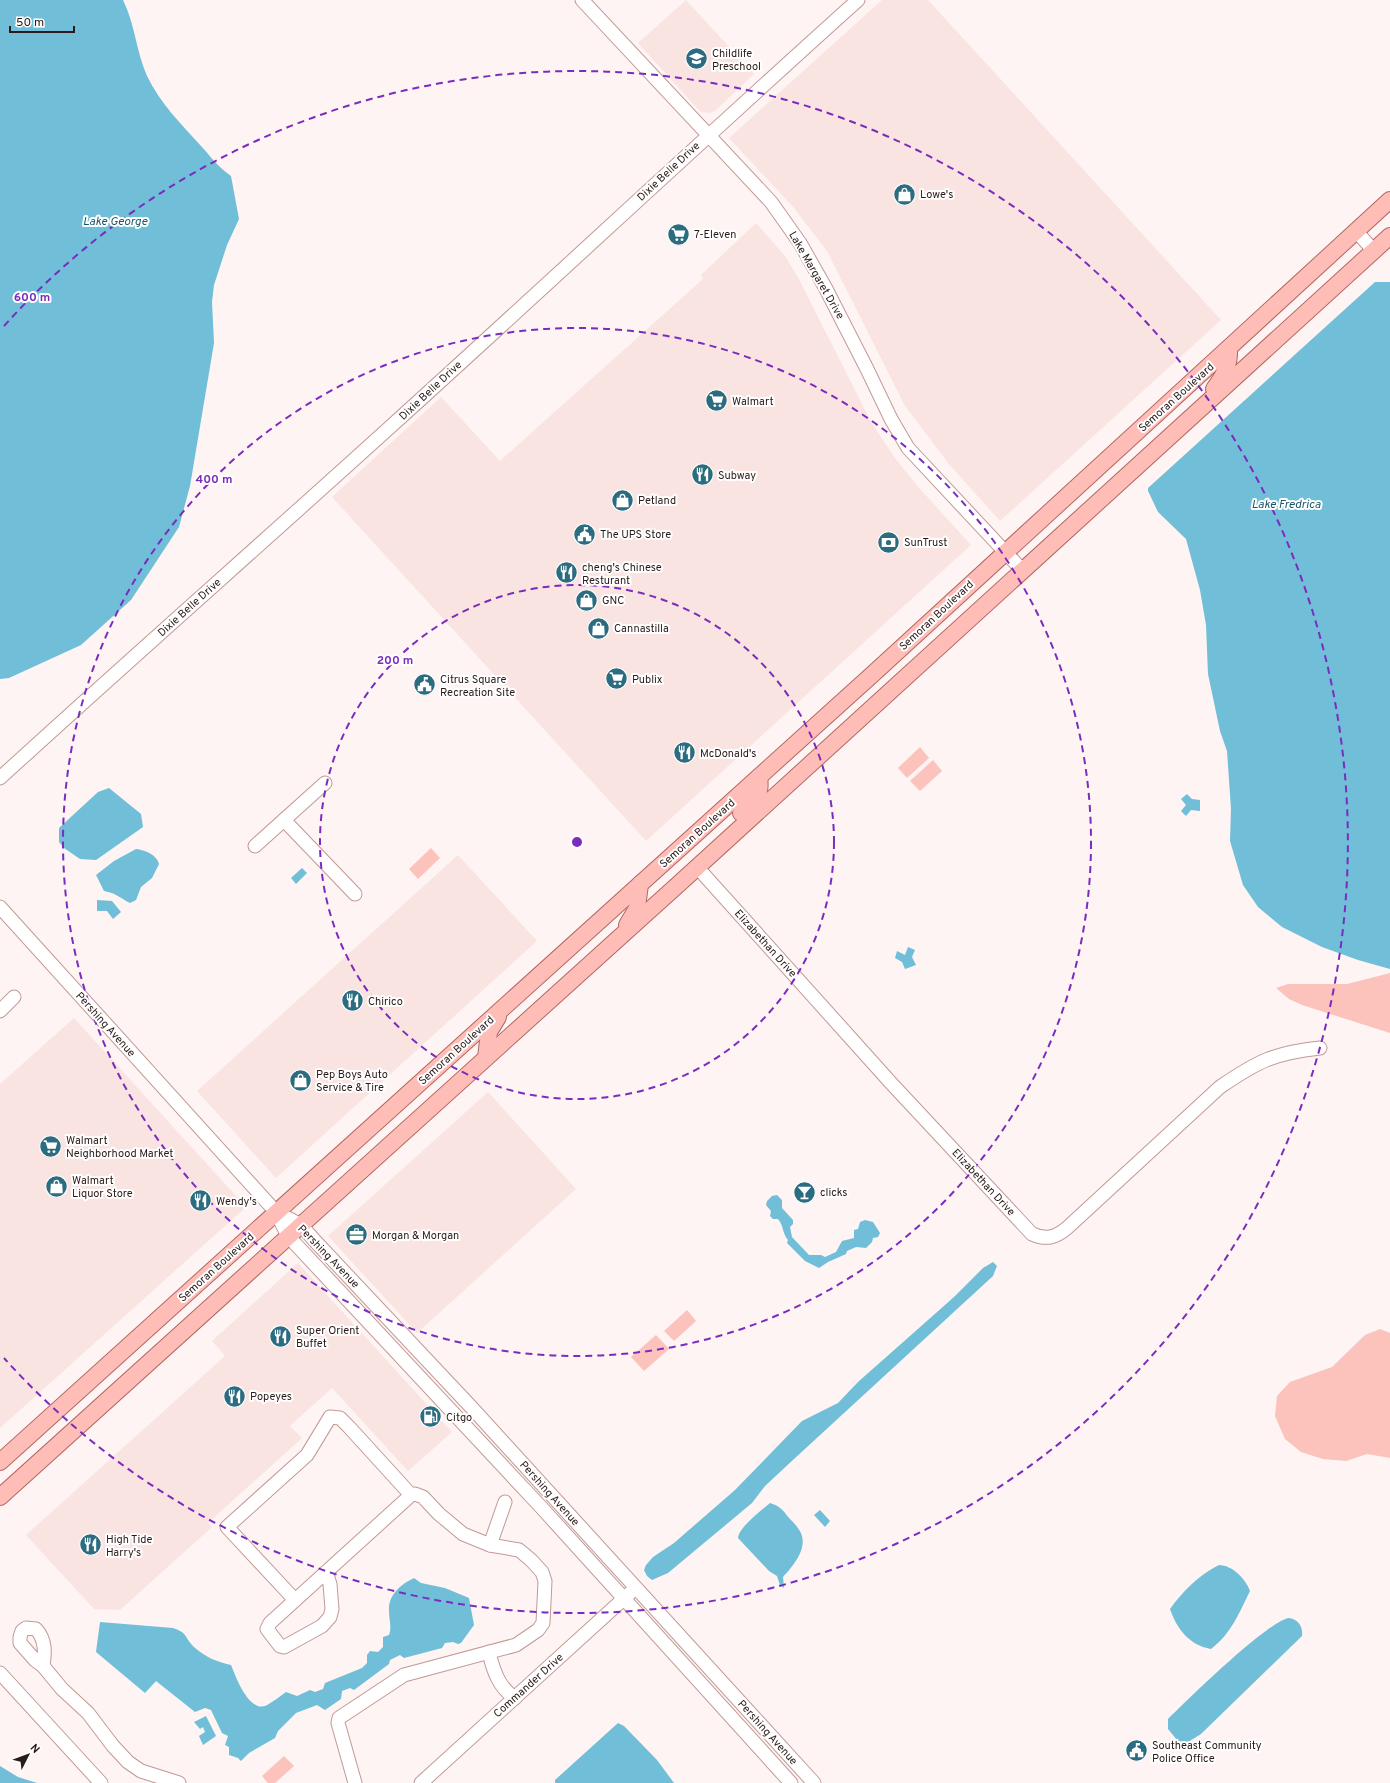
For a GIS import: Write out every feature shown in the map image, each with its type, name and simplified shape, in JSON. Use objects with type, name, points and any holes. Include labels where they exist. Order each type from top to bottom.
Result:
[{"type":"main road","name":"Semoran Boulevard","points":[[0,1462],[759,777],[1390,200]]},
{"type":"main road","points":[[0,1497],[621,937],[1390,236]]},
{"type":"main road","points":[[1195,414],[1225,374],[1230,361],[1229,348]]},
{"type":"main road","points":[[715,851],[718,835],[755,801],[761,789],[759,777]]},
{"type":"main road","points":[[621,937],[637,908],[640,884]]},
{"type":"main road","points":[[486,1058],[489,1032],[506,1005]]},
{"type":"street","name":"Lake Margaret Drive","points":[[582,0],[771,202],[800,243],[867,369],[891,419],[908,448],[1022,570]]},
{"type":"street","name":"Dixie Belle Drive","points":[[0,778],[218,579],[388,428],[858,0]]},
{"type":"street","points":[[1356,231],[1374,251]]},
{"type":"street","points":[[255,846],[325,783]]},
{"type":"street","points":[[284,820],[354,894]]},
{"type":"street","name":"Elizabethan Drive","points":[[697,867],[891,1083],[1032,1234],[1039,1237],[1049,1238],[1058,1235],[1067,1228],[1220,1088],[1248,1068],[1269,1058],[1293,1051],[1320,1048]]},
{"type":"street","name":"Pershing Avenue","points":[[0,907],[276,1212],[288,1236],[609,1583],[791,1783]]},
{"type":"street","points":[[0,1011],[14,998]]},
{"type":"street","name":"Pershing Avenue","points":[[276,1212],[300,1225],[473,1409],[814,1783]]},
{"type":"street","points":[[295,1600],[227,1527],[307,1455],[330,1417],[340,1418],[411,1495]]},
{"type":"street","points":[[326,1572],[330,1584],[332,1609],[328,1622],[284,1647],[280,1646],[267,1629],[270,1623],[295,1600],[411,1495],[415,1494],[423,1497],[439,1514],[464,1534],[490,1545],[519,1550],[542,1572],[545,1582],[543,1623],[538,1630],[516,1645],[404,1674],[343,1713],[339,1718],[338,1723],[355,1783]]},
{"type":"street","points":[[490,1545],[505,1502]]},
{"type":"street","points":[[609,1583],[622,1572]]},
{"type":"street","name":"Commander Drive","points":[[421,1783],[635,1587]]},
{"type":"street","points":[[489,1652],[499,1682],[508,1694],[514,1698]]},
{"type":"street","points":[[43,1666],[62,1689],[88,1713],[113,1746],[128,1762],[141,1771],[173,1782]]},
{"type":"street","points":[[0,1673],[101,1783]]},
{"type":"shaded area","name":"Childlife Preschool","points":[[686,0],[754,74],[715,111],[710,113],[701,112],[638,43]]},
{"type":"shaded area","points":[[882,0],[928,0],[1221,320],[1000,521],[949,464],[905,406],[827,251],[794,208],[729,138]]},
{"type":"shaded area","points":[[756,223],[785,256],[800,281],[871,422],[895,458],[920,489],[971,545],[646,841],[332,497],[441,397],[500,461],[703,279],[701,275]]},
{"type":"shaded area","points":[[920,747],[929,758],[907,778],[898,768]]},
{"type":"shaded area","points":[[933,760],[942,771],[920,791],[910,781]]},
{"type":"shaded area","points":[[431,848],[440,858],[418,879],[409,869]]},
{"type":"shaded area","points":[[458,855],[537,941],[276,1178],[197,1091]]},
{"type":"shaded area","points":[[1390,973],[1390,1033],[1302,1005],[1289,999],[1276,988],[1288,984],[1347,984]]},
{"type":"shaded area","points":[[74,1018],[246,1207],[0,1428],[0,1084]]},
{"type":"shaded area","points":[[488,1092],[576,1189],[417,1333],[328,1236]]},
{"type":"shaded area","points":[[298,1263],[452,1432],[408,1471],[332,1388],[290,1426],[302,1438],[208,1523],[212,1527],[120,1610],[94,1609],[26,1535],[225,1356],[212,1341]]},
{"type":"shaded area","points":[[687,1310],[696,1321],[674,1341],[664,1331]]},
{"type":"shaded area","points":[[1380,1329],[1390,1333],[1390,1458],[1367,1454],[1346,1461],[1323,1459],[1301,1452],[1285,1439],[1275,1416],[1277,1396],[1290,1382],[1332,1367],[1365,1335]]},
{"type":"shaded area","points":[[656,1335],[669,1349],[644,1371],[631,1357]]},
{"type":"shaded area","points":[[284,1756],[294,1766],[275,1783],[268,1783],[262,1776]]},
{"type":"water","name":"Lake George","points":[[0,0],[123,0],[130,18],[143,67],[152,86],[171,113],[215,162],[231,176],[239,219],[227,245],[214,285],[212,302],[214,343],[190,486],[179,527],[131,600],[81,645],[9,678],[0,679]]},
{"type":"water","name":"Lake Fredrica","points":[[1375,282],[1390,282],[1390,969],[1358,960],[1322,947],[1282,927],[1258,907],[1243,885],[1230,841],[1231,809],[1227,751],[1220,731],[1208,674],[1206,625],[1200,590],[1186,539],[1158,512],[1148,491],[1148,488]]},
{"type":"water","points":[[109,788],[141,814],[143,827],[96,860],[80,859],[64,848],[59,842],[59,828],[98,792]]},
{"type":"water","points":[[1187,794],[1192,799],[1200,800],[1200,811],[1191,810],[1186,816],[1181,811],[1186,805],[1181,799]]},
{"type":"water","points":[[136,849],[143,850],[150,854],[156,858],[159,864],[152,878],[141,887],[136,900],[130,903],[115,894],[104,891],[96,875],[114,861]]},
{"type":"water","points":[[302,868],[307,873],[296,884],[291,878]]},
{"type":"water","points":[[97,900],[112,901],[121,912],[113,919],[107,911],[97,911]]},
{"type":"water","points":[[908,947],[915,950],[912,957],[916,965],[905,969],[902,962],[895,958],[897,951],[905,955]]},
{"type":"water","points":[[777,1195],[782,1200],[782,1208],[793,1220],[793,1224],[790,1227],[792,1237],[809,1255],[821,1255],[825,1257],[836,1252],[842,1241],[854,1238],[854,1230],[858,1229],[860,1222],[865,1220],[873,1222],[880,1233],[878,1237],[873,1238],[872,1242],[866,1248],[856,1247],[819,1268],[805,1261],[787,1243],[788,1240],[780,1222],[778,1219],[773,1219],[770,1216],[771,1211],[766,1205],[767,1201],[772,1196]]},
{"type":"water","points":[[993,1262],[997,1266],[993,1276],[765,1486],[752,1503],[668,1573],[652,1580],[647,1576],[644,1570],[646,1565],[653,1557],[674,1543],[735,1490],[802,1421],[838,1403],[858,1382],[954,1297],[983,1268]]},
{"type":"water","points":[[770,1503],[779,1507],[797,1526],[803,1542],[800,1553],[794,1564],[783,1577],[784,1588],[780,1585],[777,1576],[769,1571],[738,1538],[746,1524]]},
{"type":"water","points":[[820,1510],[830,1521],[825,1527],[814,1515]]},
{"type":"water","points":[[1219,1565],[1229,1567],[1238,1574],[1248,1586],[1250,1591],[1229,1630],[1211,1649],[1196,1644],[1190,1640],[1176,1623],[1170,1609],[1192,1584]]},
{"type":"water","points":[[414,1578],[421,1583],[445,1588],[469,1598],[474,1625],[461,1643],[445,1643],[442,1648],[404,1658],[400,1655],[390,1660],[389,1664],[354,1690],[350,1688],[342,1691],[341,1699],[325,1710],[317,1705],[296,1713],[278,1731],[275,1738],[249,1753],[241,1761],[238,1758],[229,1755],[229,1747],[225,1745],[228,1736],[222,1733],[211,1710],[205,1708],[195,1712],[156,1681],[145,1693],[96,1652],[100,1622],[173,1628],[184,1634],[191,1644],[202,1654],[216,1661],[231,1665],[239,1685],[248,1698],[259,1706],[265,1706],[286,1692],[297,1696],[310,1690],[315,1692],[323,1689],[325,1683],[362,1668],[367,1663],[367,1655],[370,1651],[378,1652],[383,1647],[383,1637],[389,1635],[389,1605],[393,1595],[404,1583]]},
{"type":"water","points":[[1289,1618],[1300,1624],[1302,1636],[1201,1734],[1188,1742],[1178,1741],[1168,1729],[1168,1719],[1246,1646],[1279,1622]]},
{"type":"water","points":[[206,1716],[216,1736],[203,1745],[199,1736],[205,1732],[203,1727],[200,1729],[194,1722]]},
{"type":"water","points":[[618,1723],[624,1726],[657,1760],[674,1783],[555,1783],[555,1780]]},
{"type":"water","points":[[0,1766],[18,1777],[37,1783],[0,1783]]},
{"type":"place","name":"Childlife Preschool","points":[[696,59]]},
{"type":"place","name":"Lowe's","points":[[905,194]]},
{"type":"place","name":"7-Eleven","points":[[678,234]]},
{"type":"place","name":"Walmart","points":[[717,401]]},
{"type":"place","name":"Subway","points":[[702,475]]},
{"type":"place","name":"Petland","points":[[623,500]]},
{"type":"place","name":"The UPS Store","points":[[584,534]]},
{"type":"place","name":"SunTrust","points":[[888,542]]},
{"type":"place","name":"cheng's Chinese Resturant","points":[[567,573]]},
{"type":"place","name":"GNC","points":[[587,600]]},
{"type":"place","name":"Cannastilla","points":[[598,628]]},
{"type":"place","name":"Publix","points":[[617,679]]},
{"type":"place","name":"Citrus Square Recreation Site","points":[[425,685]]},
{"type":"place","name":"McDonald's","points":[[684,753]]},
{"type":"place","name":"Chirico","points":[[352,1001]]},
{"type":"place","name":"Pep Boys Auto Service & Tire","points":[[300,1080]]},
{"type":"place","name":"Walmart Neighborhood Market","points":[[50,1146]]},
{"type":"place","name":"Walmart Liquor Store","points":[[57,1186]]},
{"type":"place","name":"clicks","points":[[805,1192]]},
{"type":"place","name":"Wendy's","points":[[200,1201]]},
{"type":"place","name":"Morgan & Morgan","points":[[356,1235]]},
{"type":"place","name":"Super Orient Buffet","points":[[280,1336]]},
{"type":"place","name":"Popeyes","points":[[235,1396]]},
{"type":"place","name":"Citgo","points":[[430,1417]]},
{"type":"place","name":"High Tide Harry's","points":[[91,1545]]},
{"type":"place","name":"Southeast Community Police Office","points":[[1136,1751]]}]
